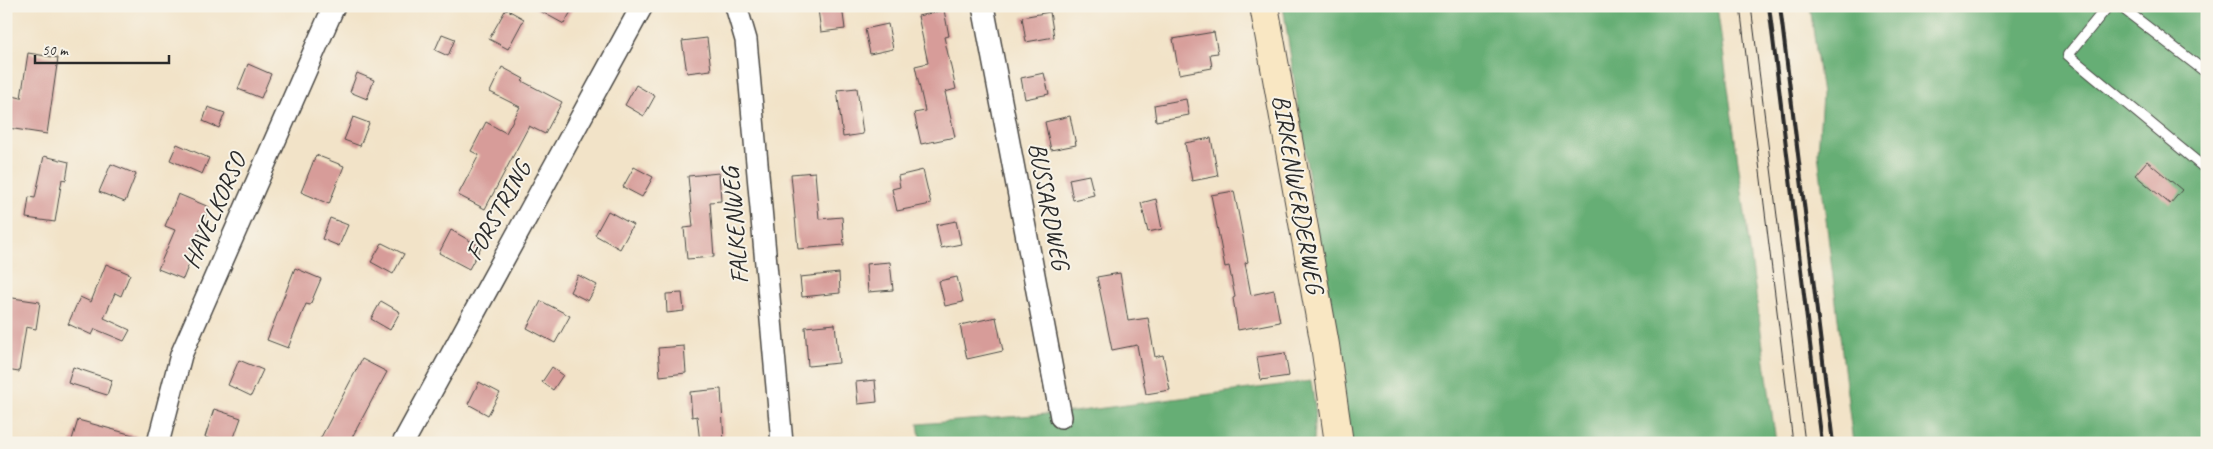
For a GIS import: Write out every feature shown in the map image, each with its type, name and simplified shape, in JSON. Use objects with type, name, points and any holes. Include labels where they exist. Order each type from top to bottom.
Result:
[{"type":"street","name":"HAVELKORSO","points":[[158,443],[181,355],[334,6]]},
{"type":"street","name":"FORSTRING","points":[[403,443],[642,6]]},
{"type":"street","name":"FALKENWEG","points":[[736,6],[746,40],[782,443]]},
{"type":"street","name":"BUSSARDWEG","points":[[983,6],[1061,417]]},
{"type":"street","name":"BIRKENWERDERWEG","points":[[1264,6],[1339,443]]},
{"type":"lane","points":[[2108,6],[2068,55],[2207,170]]},
{"type":"lane","points":[[2120,6],[2207,73]]},
{"type":"green space","points":[[1283,6],[1717,6],[1776,443],[1349,443]]},
{"type":"green space","points":[[1810,6],[2207,6],[2207,443],[1853,443],[1818,153],[1822,95]]},
{"type":"green space","points":[[1311,381],[1315,407],[1313,443],[921,443],[918,424],[1073,412]]},
{"type":"building","points":[[531,6],[574,6],[564,24]]},
{"type":"building","points":[[842,6],[845,29],[821,32],[818,9]]},
{"type":"building","points":[[506,9],[524,19],[508,49],[489,39]]},
{"type":"building","points":[[944,10],[949,36],[944,37],[956,89],[945,92],[955,137],[921,144],[914,113],[925,111],[915,66],[928,63],[918,16]]},
{"type":"building","points":[[1050,12],[1054,37],[1026,42],[1022,17]]},
{"type":"building","points":[[888,24],[893,49],[870,54],[865,29]]},
{"type":"building","points":[[1214,32],[1218,53],[1210,54],[1212,68],[1179,74],[1173,39]]},
{"type":"building","points":[[442,34],[455,39],[448,56],[435,50]]},
{"type":"building","points":[[707,38],[711,70],[687,73],[682,41]]},
{"type":"building","points":[[28,53],[58,58],[47,134],[8,128],[13,96],[21,98]]},
{"type":"building","points":[[248,64],[271,74],[261,98],[238,89]]},
{"type":"building","points":[[502,67],[524,79],[522,81],[562,102],[545,134],[529,126],[485,209],[458,195],[479,155],[471,151],[486,122],[506,133],[520,107],[490,92]]},
{"type":"building","points":[[357,73],[374,80],[367,99],[350,92]]},
{"type":"building","points":[[1044,73],[1049,94],[1025,99],[1021,78]]},
{"type":"building","points":[[636,85],[655,96],[644,116],[625,105]]},
{"type":"building","points":[[857,88],[863,134],[843,137],[837,90]]},
{"type":"building","points":[[1186,99],[1189,115],[1156,121],[1154,105]]},
{"type":"building","points":[[208,107],[225,113],[219,128],[203,121]]},
{"type":"building","points":[[1070,116],[1076,145],[1051,150],[1045,122]]},
{"type":"building","points":[[353,117],[369,123],[360,146],[344,140]]},
{"type":"building","points":[[1211,138],[1218,176],[1192,181],[1185,143]]},
{"type":"building","points":[[177,144],[209,158],[202,174],[170,160]]},
{"type":"building","points":[[316,155],[344,166],[329,204],[301,192]]},
{"type":"building","points":[[44,156],[69,162],[66,180],[62,179],[55,222],[26,218],[29,197],[35,198]]},
{"type":"building","points":[[2147,161],[2182,190],[2170,204],[2135,175]]},
{"type":"building","points":[[111,164],[136,174],[125,202],[99,192]]},
{"type":"building","points":[[634,167],[653,177],[642,197],[623,187]]},
{"type":"building","points":[[923,170],[931,204],[897,211],[892,189],[900,187],[898,176]]},
{"type":"building","points":[[815,172],[819,219],[842,217],[844,245],[798,249],[791,174]]},
{"type":"building","points":[[719,173],[721,201],[710,202],[714,257],[687,259],[684,228],[693,227],[688,176]]},
{"type":"building","points":[[1089,175],[1094,195],[1073,200],[1069,179]]},
{"type":"building","points":[[1234,191],[1248,262],[1245,263],[1251,295],[1274,290],[1280,322],[1238,330],[1233,298],[1235,297],[1229,266],[1225,267],[1211,195]]},
{"type":"building","points":[[178,194],[209,207],[190,253],[193,254],[183,279],[158,269],[175,230],[165,226]]},
{"type":"building","points":[[1156,199],[1162,229],[1148,232],[1141,203]]},
{"type":"building","points":[[608,211],[633,225],[620,249],[595,235]]},
{"type":"building","points":[[330,218],[348,225],[339,246],[322,239]]},
{"type":"building","points":[[956,221],[961,244],[941,248],[936,225]]},
{"type":"building","points":[[451,230],[481,247],[469,269],[439,253]]},
{"type":"building","points":[[382,243],[404,254],[393,274],[371,262]]},
{"type":"building","points":[[890,262],[893,290],[868,292],[866,264]]},
{"type":"building","points":[[106,264],[130,274],[121,296],[115,293],[104,318],[130,330],[124,341],[95,329],[92,335],[68,324],[80,297],[91,302]]},
{"type":"building","points":[[295,268],[321,279],[310,305],[306,304],[288,348],[267,340]]},
{"type":"building","points":[[839,273],[840,293],[802,297],[800,277]]},
{"type":"building","points":[[1120,273],[1128,321],[1148,318],[1155,357],[1163,355],[1170,390],[1146,394],[1137,345],[1112,350],[1097,277]]},
{"type":"building","points":[[578,275],[597,285],[588,301],[570,292]]},
{"type":"building","points":[[957,277],[963,302],[945,306],[939,281]]},
{"type":"building","points":[[682,293],[684,311],[667,313],[666,294]]},
{"type":"building","points":[[6,297],[40,302],[36,329],[26,327],[19,372],[6,370]]},
{"type":"building","points":[[381,301],[400,312],[390,330],[371,319]]},
{"type":"building","points":[[541,301],[570,316],[555,343],[527,328]]},
{"type":"building","points":[[996,317],[1003,351],[967,359],[960,325]]},
{"type":"building","points":[[835,324],[839,363],[808,366],[805,327]]},
{"type":"building","points":[[684,346],[686,373],[660,376],[658,348]]},
{"type":"building","points":[[1285,353],[1289,376],[1261,380],[1257,357]]},
{"type":"building","points":[[362,359],[387,372],[349,443],[318,443]]},
{"type":"building","points":[[239,360],[263,370],[251,396],[228,385]]},
{"type":"building","points":[[73,367],[112,380],[107,395],[68,383]]},
{"type":"building","points":[[552,367],[563,375],[553,390],[542,382]]},
{"type":"building","points":[[875,380],[877,402],[858,404],[856,382]]},
{"type":"building","points":[[479,382],[500,393],[488,415],[468,404]]},
{"type":"building","points":[[721,389],[724,443],[700,443],[697,416],[692,417],[690,392]]},
{"type":"building","points":[[214,409],[241,418],[232,443],[221,443],[205,437]]},
{"type":"building","points":[[78,420],[144,438],[143,443],[71,443]]},
{"type":"tram line","points":[[1740,6],[1793,443]]},
{"type":"tram line","points":[[1751,6],[1805,443]]},
{"type":"railway","points":[[1769,6],[1822,443]]},
{"type":"railway","points":[[1780,6],[1833,443]]}]
